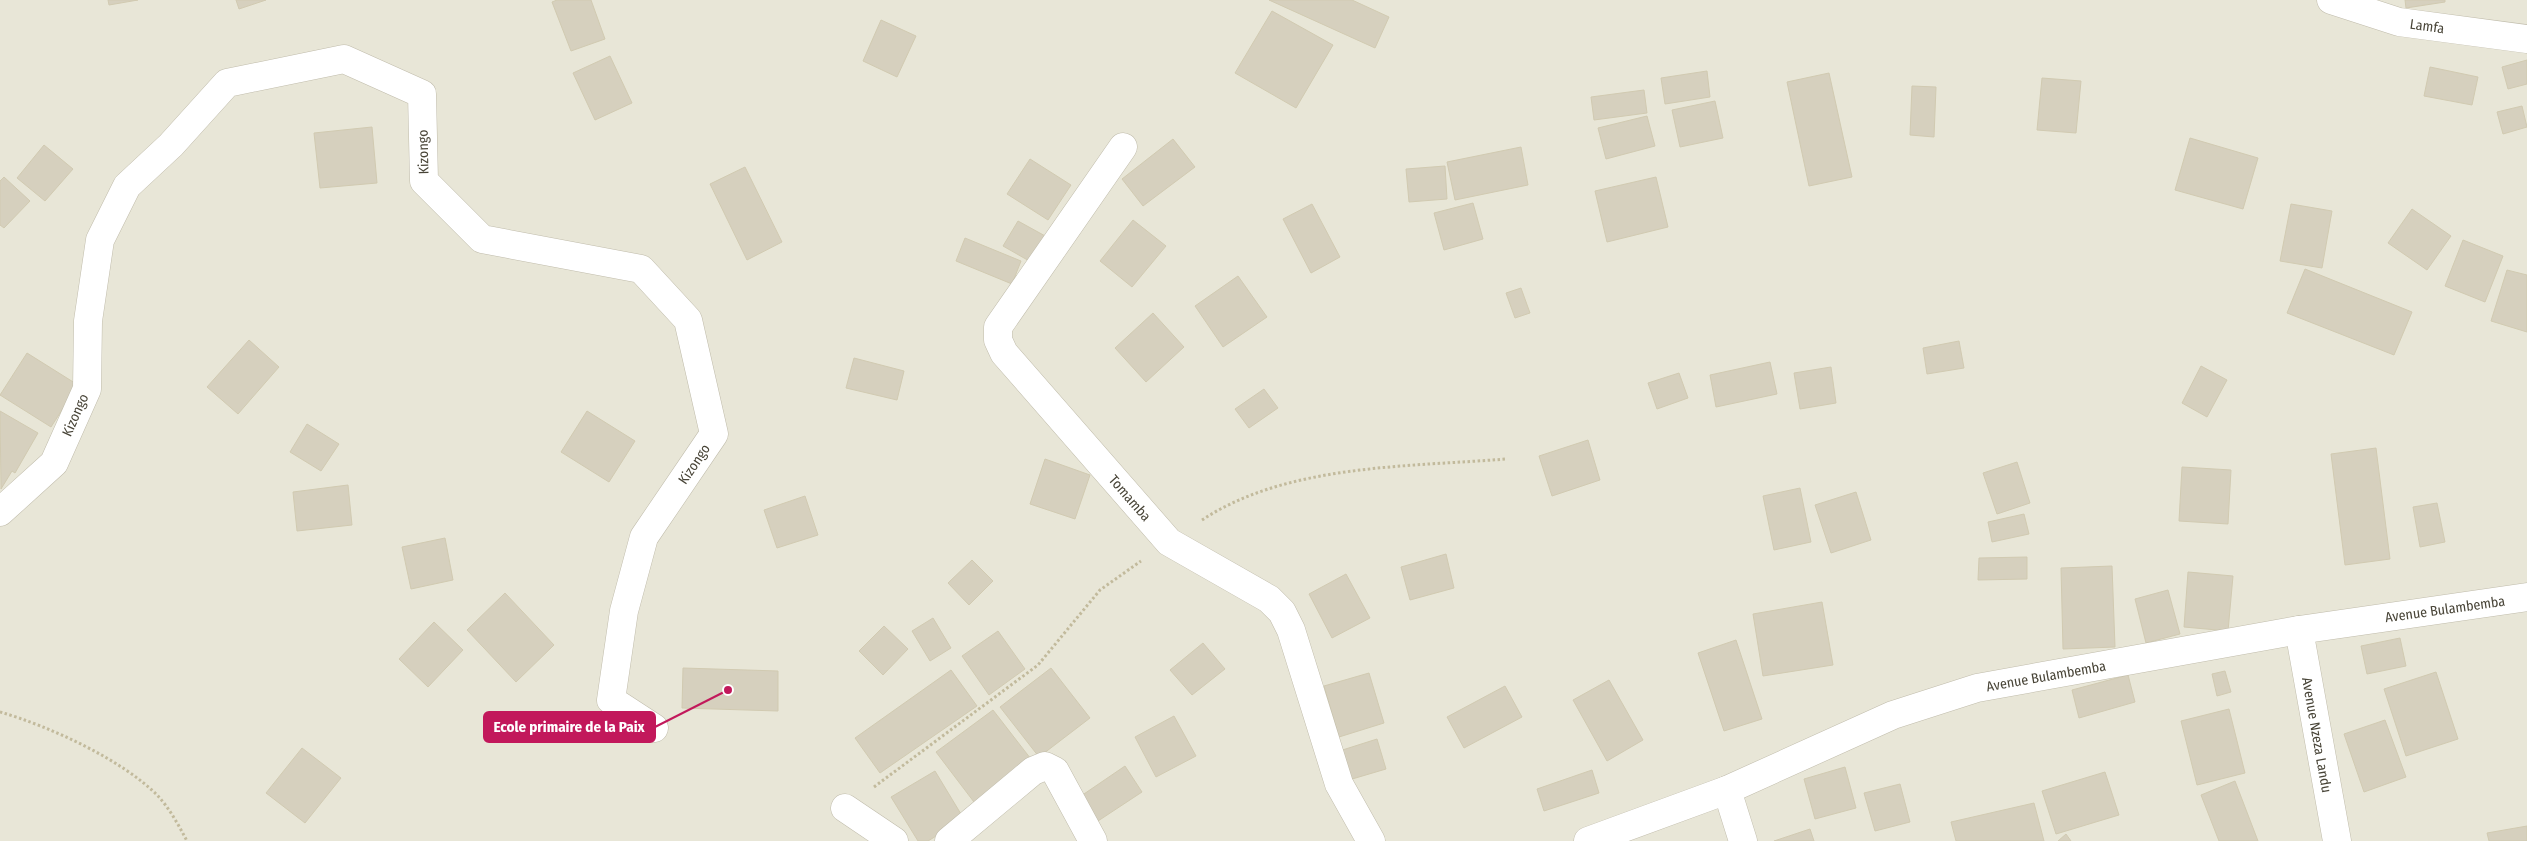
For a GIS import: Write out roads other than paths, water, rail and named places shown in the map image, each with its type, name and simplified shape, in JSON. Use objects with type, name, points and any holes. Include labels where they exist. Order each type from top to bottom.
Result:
[{"type":"street","name":"Lamfa","points":[[2331,0],[2399,22],[2527,39]]},
{"type":"street","name":"Kizongo","points":[[0,512],[54,463],[87,389],[88,321],[100,240],[127,186],[171,145],[227,83],[344,59],[422,94],[424,181],[482,239],[640,269],[688,320],[714,434],[644,537],[624,611],[611,700],[654,728]]},
{"type":"street","name":"Tomamba","points":[[1123,147],[998,326],[998,340],[1004,353],[1169,542],[1269,599],[1282,612],[1291,630],[1339,784],[1371,841]]},
{"type":"street","name":"Avenue Bulambemba","points":[[1588,841],[1727,790],[1893,715],[1977,688],[2299,630],[2527,597]]},
{"type":"street","name":"Avenue Nzeza Landu","points":[[2299,630],[2337,841]]},
{"type":"street","points":[[949,841],[1033,771],[1045,766],[1054,771],[1093,841]]},
{"type":"street","points":[[1727,790],[1743,841]]},
{"type":"street","points":[[845,808],[894,841]]},
{"type":"place","name":"Ecole primaire de la Paix","points":[[728,690]]}]
